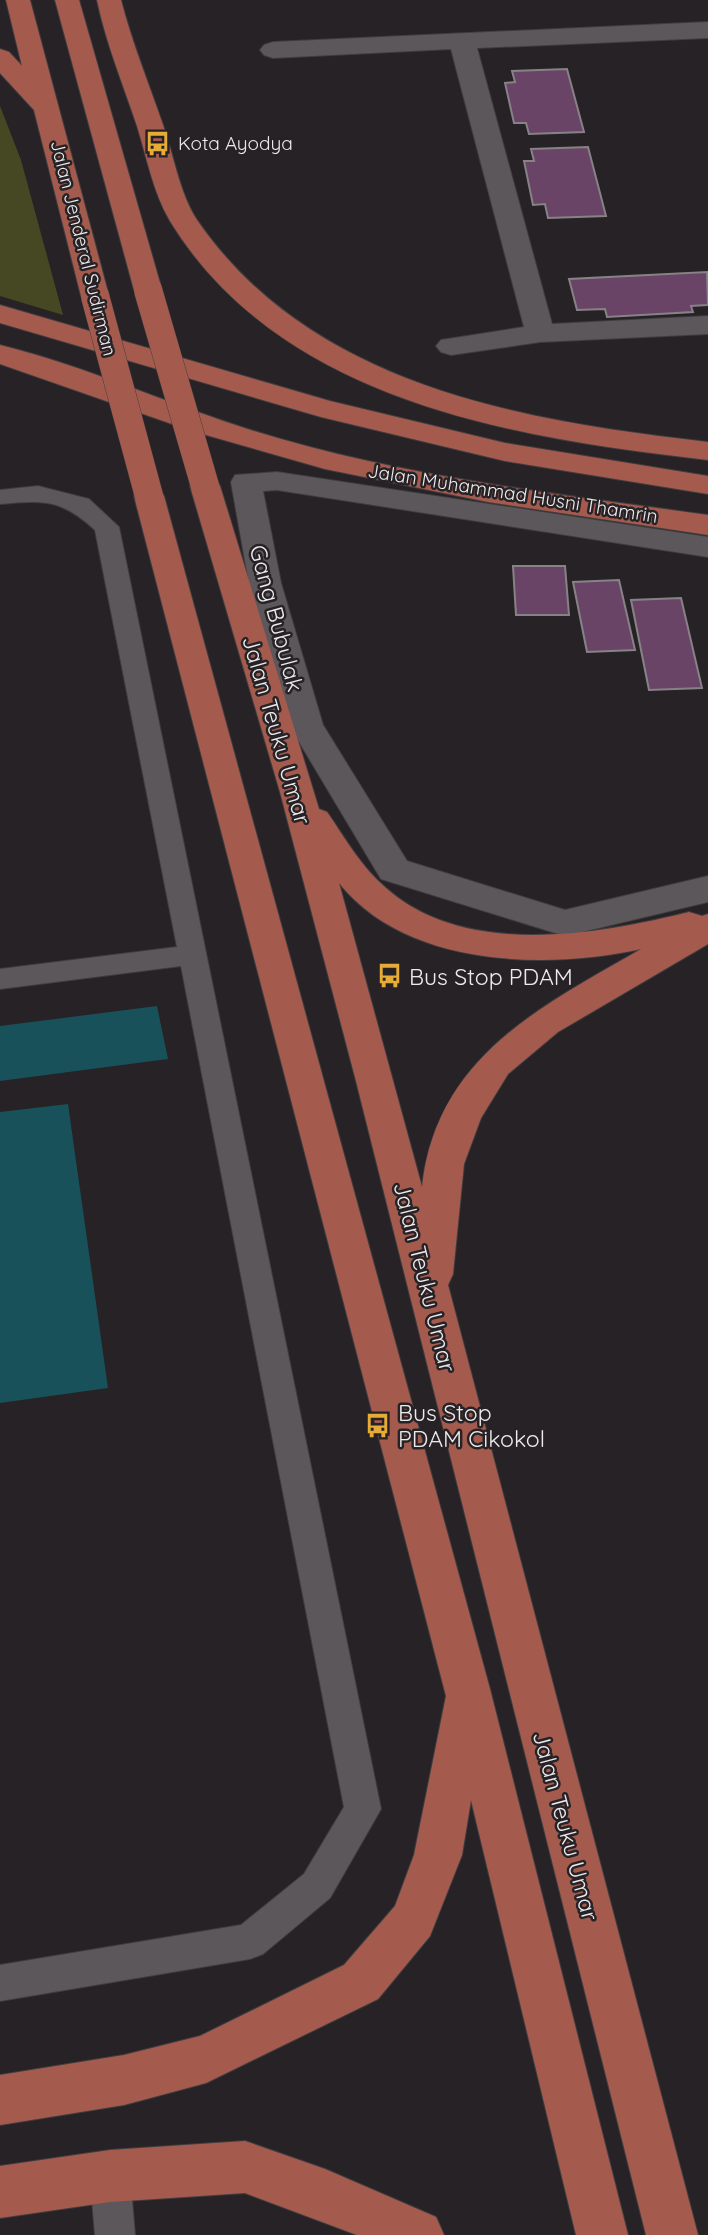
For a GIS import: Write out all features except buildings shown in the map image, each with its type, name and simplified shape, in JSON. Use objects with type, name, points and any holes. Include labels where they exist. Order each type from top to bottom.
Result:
[{"type":"main road","name":"Jalan Jenderal Sudirman","points":[[18,0],[50,112],[95,296],[467,1689]]},
{"type":"main road","name":"Jalan Teuku Umar","points":[[67,0],[148,290],[297,792],[376,1081],[430,1303],[672,2235]]},
{"type":"main road","points":[[109,0],[182,218],[204,251],[255,303],[313,348],[400,386],[518,421],[619,442],[708,451]]},
{"type":"main road","points":[[0,57],[50,112]]},
{"type":"main road","name":"Jalan Muhammad Husni Thamrin","points":[[0,314],[321,408],[505,452],[708,485]]},
{"type":"main road","name":"Jalan Muhammad Husni Thamrin","points":[[2,355],[270,446],[355,467],[475,491],[708,525]]},
{"type":"main road","points":[[297,792],[353,877],[375,899],[414,922],[464,940],[535,951],[568,949],[652,935],[708,921]]},
{"type":"main road","points":[[430,1303],[444,1164],[463,1115],[495,1063],[545,1022],[708,927]]},
{"type":"main road","points":[[0,2100],[124,2080],[206,2059],[361,1982],[413,1920],[438,1854],[467,1689]]},
{"type":"main road","points":[[467,1689],[602,2235]]},
{"type":"main road","points":[[0,2192],[110,2176],[245,2167],[325,2195],[418,2235]]},
{"type":"street","points":[[273,50],[708,30]]},
{"type":"street","points":[[462,41],[540,333]]},
{"type":"street","points":[[451,346],[540,333],[708,325]]},
{"type":"street","name":"Gang Bubulak","points":[[708,547],[277,481],[246,482],[265,583],[306,725],[394,870],[565,923],[708,889]]},
{"type":"lane","points":[[0,497],[38,493],[81,504],[107,527],[363,1809],[317,1886],[250,1941],[0,1983]]},
{"type":"lane","points":[[0,979],[191,955]]},
{"type":"lane","points":[[110,2176],[115,2235]]},
{"type":"green space","points":[[0,106],[21,160],[63,315],[0,296]]},
{"type":"water","points":[[157,1006],[168,1059],[0,1081],[0,1026]]},
{"type":"water","points":[[68,1104],[108,1388],[0,1403],[0,1112]]},
{"type":"place","name":"Kota Ayodya","points":[[158,143]]},
{"type":"place","name":"Bus Stop PDAM","points":[[389,976]]},
{"type":"place","name":"Bus Stop PDAM Cikokol","points":[[378,1425]]}]
